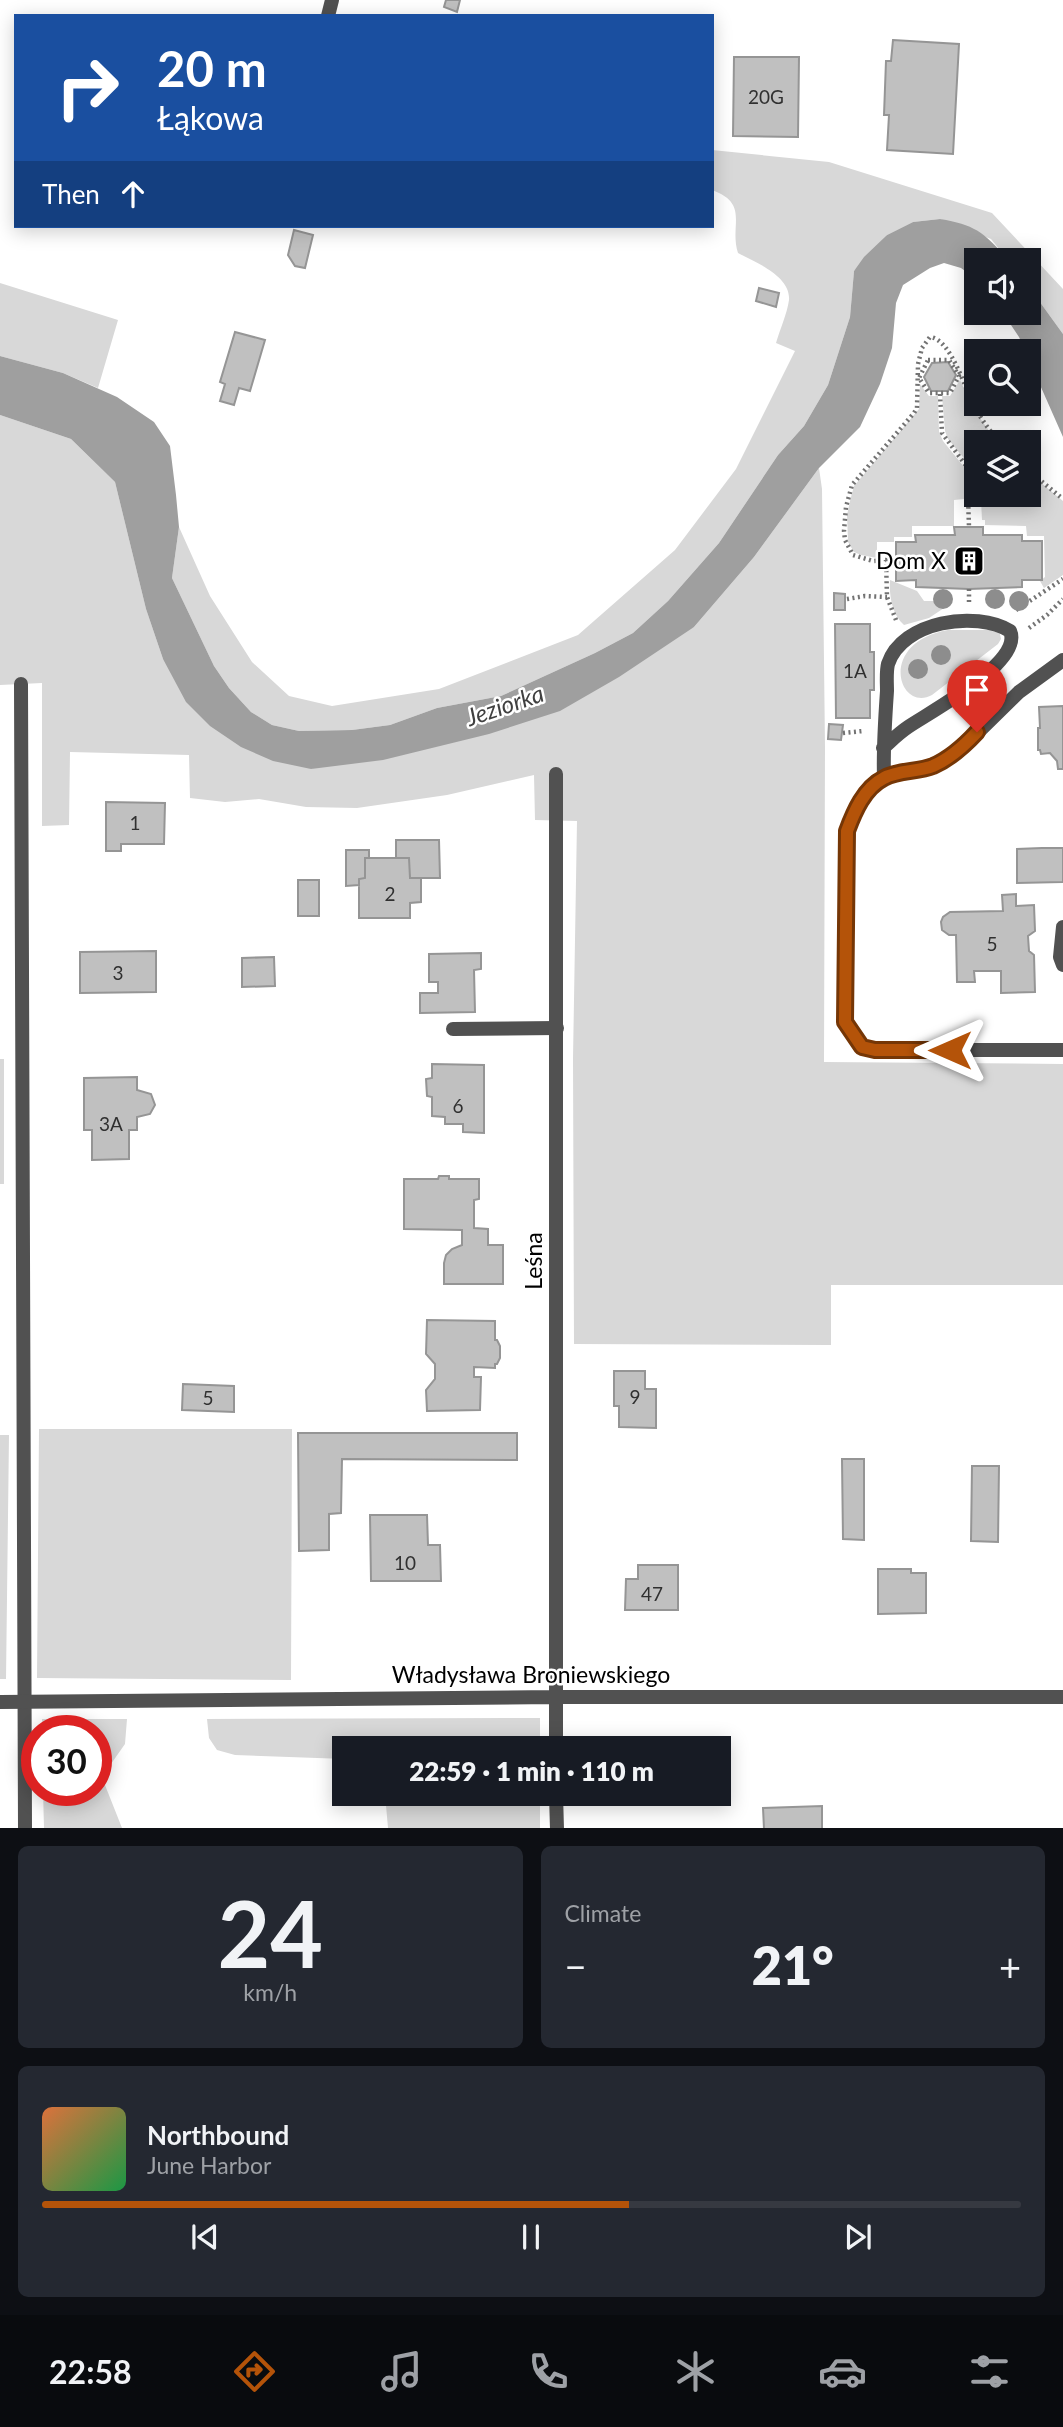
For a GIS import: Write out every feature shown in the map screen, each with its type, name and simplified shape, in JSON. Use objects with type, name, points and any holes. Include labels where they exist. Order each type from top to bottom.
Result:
[{"type":"street","points":[[883,748],[905,729],[990,672],[1006,654],[1013,641],[1010,631],[982,621],[950,620],[916,633],[899,645],[888,664],[883,748],[884,777]]},
{"type":"street","points":[[1063,660],[1019,692],[963,747],[934,765],[884,777],[865,793],[853,812],[847,831],[845,1022],[862,1047],[875,1050],[1063,1050]]},
{"type":"street","points":[[21,684],[25,1828]]},
{"type":"street","name":"Leśna","points":[[556,774],[556,1736]]},
{"type":"street","points":[[1063,927],[1060,957],[1063,965]]},
{"type":"street","points":[[453,1029],[557,1028]]},
{"type":"street","name":"Władysława Broniewskiego","points":[[0,1702],[555,1697],[1063,1697]]},
{"type":"street","points":[[556,1806],[557,1828]]},
{"type":"path","points":[[930,337],[935,337],[943,343],[957,366],[959,376],[950,393],[940,394],[929,393],[919,378],[917,375],[920,355],[930,337]]},
{"type":"path","points":[[899,645],[898,627],[887,597],[886,560],[863,559],[853,555],[848,548],[844,531],[846,507],[852,485],[914,413],[919,378],[928,360],[949,360],[990,430]]},
{"type":"path","points":[[940,394],[942,433],[967,467],[969,527]]},
{"type":"path","points":[[1041,481],[1063,499]]},
{"type":"path","points":[[995,624],[1063,579]]},
{"type":"path","points":[[847,599],[887,597]]},
{"type":"path","points":[[1012,636],[1039,622],[1063,599]]},
{"type":"shaded area","points":[[714,150],[829,162],[992,213],[1025,248],[998,248],[991,239],[940,219],[913,222],[887,235],[854,271],[850,317],[828,385],[804,426],[778,455],[719,543],[668,601],[633,633],[501,696],[437,708],[390,725],[352,730],[299,731],[272,725],[251,712],[229,688],[214,666],[172,578],[179,527],[210,596],[252,662],[289,696],[332,706],[439,689],[578,635],[675,550],[736,469],[795,351],[776,343],[788,305],[788,291],[771,271],[738,253],[736,216],[731,202],[714,191]]},
{"type":"shaded area","points":[[1041,265],[1063,289],[1063,334],[1041,304]]},
{"type":"shaded area","points":[[0,283],[118,320],[98,388],[63,373],[0,356]]},
{"type":"shaded area","points":[[960,380],[964,389],[964,416],[978,416],[989,430],[964,430],[964,458],[948,439],[945,431],[942,396],[950,396]]},
{"type":"shaded area","points":[[920,384],[929,396],[938,396],[939,432],[964,467],[964,499],[954,500],[954,526],[912,526],[912,537],[894,537],[894,542],[877,542],[877,558],[861,555],[854,552],[848,542],[847,515],[854,486],[919,409]]},
{"type":"shaded area","points":[[0,415],[71,439],[115,482],[146,609],[163,659],[311,769],[694,627],[754,557],[819,468],[822,489],[825,748],[824,1062],[1063,1064],[1063,1285],[831,1285],[831,1345],[574,1344],[573,1059],[577,821],[535,820],[534,775],[447,795],[357,808],[306,807],[259,799],[225,802],[190,798],[189,755],[70,752],[69,825],[42,826],[42,683],[0,685]]},
{"type":"shaded area","points":[[1041,483],[1063,501],[1063,575],[1044,588],[1040,581],[1045,577],[1044,536],[1027,536],[1026,526],[985,525],[985,520],[982,520],[981,507],[1041,507]]},
{"type":"shaded area","points":[[890,580],[917,591],[924,601],[938,601],[943,595],[946,601],[944,608],[929,618],[904,625],[892,604]]},
{"type":"shaded area","points":[[948,630],[992,630],[1000,634],[1001,639],[932,695],[920,698],[910,694],[904,686],[901,674],[903,661],[910,648],[925,637]]},
{"type":"shaded area","points":[[0,1059],[4,1059],[4,1184],[0,1184]]},
{"type":"shaded area","points":[[39,1429],[292,1429],[291,1680],[37,1678]]},
{"type":"shaded area","points":[[0,1435],[9,1435],[6,1679],[0,1679]]},
{"type":"shaded area","points":[[540,1718],[540,1736],[332,1736],[332,1759],[235,1755],[217,1750],[209,1738],[207,1719]]},
{"type":"shaded area","points":[[112,1719],[127,1719],[125,1744],[112,1762]]},
{"type":"shaded area","points":[[112,1803],[122,1828],[44,1828],[43,1806],[112,1806]]},
{"type":"shaded area","points":[[386,1806],[540,1806],[540,1828],[388,1828]]},
{"type":"water","name":"Jeziorka","points":[[940,219],[963,224],[979,232],[997,248],[964,248],[964,270],[944,263],[930,268],[903,285],[896,303],[892,348],[880,384],[860,427],[819,468],[754,557],[694,627],[619,677],[560,711],[489,734],[383,760],[311,769],[273,761],[241,747],[210,726],[186,702],[163,659],[146,609],[115,482],[71,439],[0,415],[0,356],[63,373],[117,397],[154,422],[170,446],[176,495],[179,527],[172,578],[214,666],[229,688],[251,712],[272,725],[299,731],[352,730],[390,725],[437,708],[501,696],[633,633],[668,601],[719,543],[778,455],[804,426],[828,385],[850,317],[854,271],[887,235],[913,222]]},
{"type":"water","points":[[1041,304],[1063,334],[1063,437],[1041,387],[1041,339],[1019,337],[1011,325],[1041,325]]},
{"type":"building","points":[[446,0],[460,0],[457,12],[444,7]]},
{"type":"building","points":[[893,40],[959,44],[953,154],[887,150],[889,115],[884,115],[886,61],[891,61]]},
{"type":"building","points":[[734,57],[799,57],[798,137],[733,136]]},
{"type":"building","points":[[294,230],[313,235],[305,268],[295,266],[288,255]]},
{"type":"building","points":[[759,288],[779,293],[776,307],[756,301]]},
{"type":"building","points":[[235,332],[265,340],[250,391],[239,388],[234,405],[220,401],[225,384],[220,382]]},
{"type":"building","points":[[948,362],[956,375],[948,391],[931,391],[924,377],[932,363]]},
{"type":"building","name":"Dom X","points":[[954,527],[983,527],[983,535],[1022,535],[1022,541],[1042,541],[1042,580],[1022,580],[1022,587],[969,589],[916,587],[916,580],[896,581],[896,542],[916,542],[915,535],[955,535]]},
{"type":"building","points":[[834,593],[845,594],[845,610],[834,610]]},
{"type":"building","points":[[835,624],[870,624],[870,652],[874,652],[874,690],[870,690],[870,718],[836,718]]},
{"type":"building","points":[[1063,706],[1063,769],[1058,769],[1057,761],[1050,753],[1041,754],[1038,750],[1039,707]]},
{"type":"building","points":[[829,724],[843,725],[841,740],[828,739]]},
{"type":"building","points":[[106,802],[165,803],[164,844],[121,844],[121,851],[106,851]]},
{"type":"building","points":[[396,840],[439,840],[440,878],[410,878],[409,858],[396,858]]},
{"type":"building","points":[[1063,848],[1063,882],[1017,883],[1017,849]]},
{"type":"building","points":[[346,850],[369,850],[369,858],[365,858],[365,878],[359,879],[359,885],[346,886]]},
{"type":"building","points":[[365,858],[409,858],[410,878],[421,878],[421,902],[410,903],[410,918],[359,918],[359,879],[365,878]]},
{"type":"building","points":[[298,880],[319,880],[319,916],[298,916]]},
{"type":"building","points":[[1016,894],[1016,906],[1034,905],[1035,931],[1028,936],[1029,951],[1034,955],[1035,992],[1001,993],[1001,971],[974,971],[975,982],[957,982],[956,935],[949,935],[942,930],[943,917],[950,912],[1003,911],[1002,895]]},
{"type":"building","points":[[156,951],[156,992],[80,993],[80,952]]},
{"type":"building","points":[[481,953],[481,969],[474,970],[475,1012],[420,1013],[420,993],[438,993],[438,982],[429,982],[429,954]]},
{"type":"building","points":[[274,957],[275,986],[242,987],[242,958]]},
{"type":"building","points":[[432,1064],[484,1065],[484,1133],[463,1132],[463,1124],[445,1124],[445,1117],[432,1116],[432,1097],[427,1096],[426,1079],[432,1078]]},
{"type":"building","points":[[137,1077],[137,1090],[151,1094],[155,1105],[150,1114],[137,1117],[137,1130],[129,1130],[129,1159],[92,1160],[92,1130],[84,1130],[84,1078]]},
{"type":"building","points":[[439,1176],[449,1176],[449,1179],[479,1179],[479,1199],[474,1200],[474,1228],[488,1229],[488,1245],[503,1245],[503,1284],[444,1284],[446,1255],[462,1245],[462,1230],[404,1229],[404,1179],[438,1179]]},
{"type":"building","points":[[427,1320],[495,1321],[495,1340],[500,1346],[500,1358],[495,1368],[474,1367],[474,1377],[481,1377],[480,1410],[427,1411],[426,1390],[435,1379],[435,1364],[426,1354]]},
{"type":"building","points":[[614,1371],[645,1371],[645,1389],[656,1389],[656,1428],[619,1427],[619,1406],[614,1406]]},
{"type":"building","points":[[183,1384],[234,1386],[234,1412],[182,1410]]},
{"type":"building","points":[[298,1433],[517,1433],[517,1460],[342,1459],[341,1513],[329,1514],[329,1550],[299,1551]]},
{"type":"building","points":[[842,1459],[864,1459],[864,1540],[843,1539]]},
{"type":"building","points":[[972,1466],[999,1466],[998,1542],[971,1541]]},
{"type":"building","points":[[370,1515],[427,1515],[428,1545],[440,1545],[441,1581],[371,1581]]},
{"type":"building","points":[[638,1565],[678,1565],[678,1610],[625,1610],[626,1579],[638,1579]]},
{"type":"building","points":[[878,1569],[911,1569],[911,1573],[926,1573],[926,1613],[878,1614]]},
{"type":"building","points":[[822,1806],[822,1828],[764,1828],[763,1808]]},
{"type":"place","name":"Dom X","points":[[969,561]]},
{"type":"route","points":[[950,1050],[875,1050],[862,1047],[845,1022],[847,831],[853,812],[865,793],[884,777],[934,765],[963,747],[977,732]]}]
